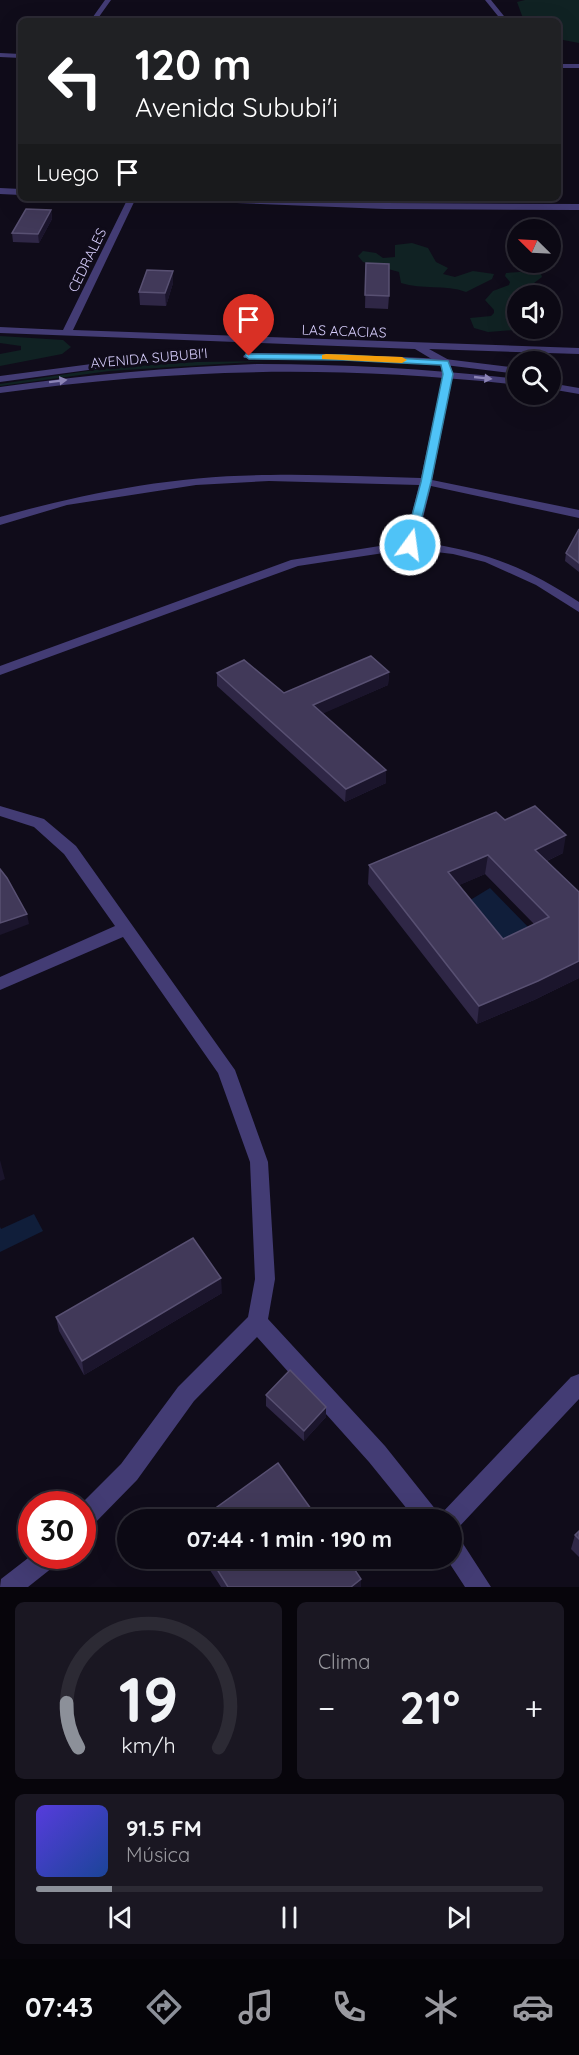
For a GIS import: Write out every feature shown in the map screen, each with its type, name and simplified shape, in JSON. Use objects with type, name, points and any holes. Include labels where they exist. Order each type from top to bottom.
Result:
[{"type":"street","points":[[95,18],[108,0]]},
{"type":"street","points":[[488,0],[503,18]]},
{"type":"street","points":[[0,56],[18,56]]},
{"type":"street","points":[[561,66],[579,66]]},
{"type":"street","points":[[0,191],[18,192]]},
{"type":"street","name":"CEDRALES","points":[[66,334],[131,201]]},
{"type":"street","points":[[260,201],[385,206],[579,207]]},
{"type":"street","name":"LAS ACACIAS","points":[[0,330],[579,351]]},
{"type":"street","points":[[417,346],[446,368]]},
{"type":"street","points":[[410,545],[426,482],[446,368],[465,348]]},
{"type":"street","name":"AVENIDA SUBUBI'I","points":[[0,379],[108,365],[231,357],[287,356],[507,371]]},
{"type":"street","name":"AVENIDA SUBUBI'I","points":[[0,390],[109,375],[230,367],[446,368],[507,380]]},
{"type":"street","points":[[561,378],[579,381]]},
{"type":"street","points":[[561,388],[579,391]]},
{"type":"street","points":[[0,521],[66,502],[196,482],[269,478],[426,482],[579,514]]},
{"type":"street","points":[[0,671],[295,563],[410,545],[453,550],[489,559],[540,582],[579,608]]},
{"type":"street","points":[[0,811],[39,823],[70,850],[226,1070],[259,1162],[265,1279],[257,1322],[186,1394],[129,1472],[96,1506]]},
{"type":"street","points":[[0,984],[127,928]]},
{"type":"street","points":[[257,1322],[377,1454],[422,1509]]},
{"type":"street","points":[[460,1509],[579,1384]]},
{"type":"street","points":[[462,1562],[479,1587]]},
{"type":"street","points":[[9,1587],[32,1569]]},
{"type":"shaded area","points":[[579,0],[579,43],[561,40],[561,18],[523,18],[517,2]]},
{"type":"shaded area","points":[[412,243],[428,248],[436,262],[448,268],[443,274],[455,277],[473,271],[494,274],[492,279],[466,292],[450,288],[409,285],[401,283],[399,272],[363,262],[358,256],[363,251],[376,253],[383,258],[395,257],[395,245]]},
{"type":"shaded area","points":[[506,273],[541,274],[542,277],[534,285],[509,285]]},
{"type":"shaded area","points":[[507,286],[507,331],[488,332],[474,328],[470,318],[491,316],[494,313],[485,300],[493,291]]},
{"type":"shaded area","points":[[0,336],[63,340],[71,347],[62,354],[0,366],[0,354],[21,350],[21,346],[0,343]]},
{"type":"shaded area","points":[[267,361],[109,371],[0,386],[0,384],[108,368],[197,362]]},
{"type":"water","points":[[490,888],[532,931],[507,944],[467,902]]},
{"type":"water","points":[[34,1214],[43,1231],[0,1252],[0,1227],[1,1229]]},
{"type":"building","points":[[26,209],[51,210],[38,234],[12,233]]},
{"type":"building","points":[[366,263],[389,264],[389,296],[365,295]]},
{"type":"building","points":[[147,270],[173,271],[165,293],[139,292]]},
{"type":"building","points":[[579,529],[579,563],[566,553]]},
{"type":"building","points":[[371,656],[389,672],[313,705],[386,770],[346,789],[217,673],[244,660],[284,693]]},
{"type":"building","points":[[535,806],[566,835],[535,850],[579,892],[579,961],[479,1006],[369,865],[496,812],[505,820]],"holes":[[[488,855],[549,917],[503,939],[448,872]]]},
{"type":"building","points":[[0,869],[27,914],[0,923]]},
{"type":"building","points":[[193,1238],[221,1278],[82,1361],[56,1317]]},
{"type":"building","points":[[290,1370],[326,1407],[304,1431],[266,1395]]},
{"type":"building","points":[[278,1463],[311,1509],[214,1509]]},
{"type":"building","points":[[217,1569],[354,1569],[361,1579],[351,1587],[228,1587]]},
{"type":"slow traffic","points":[[326,357],[402,360]]},
{"type":"route","points":[[249,356],[344,357],[445,363],[448,374],[426,482],[410,545]]}]
